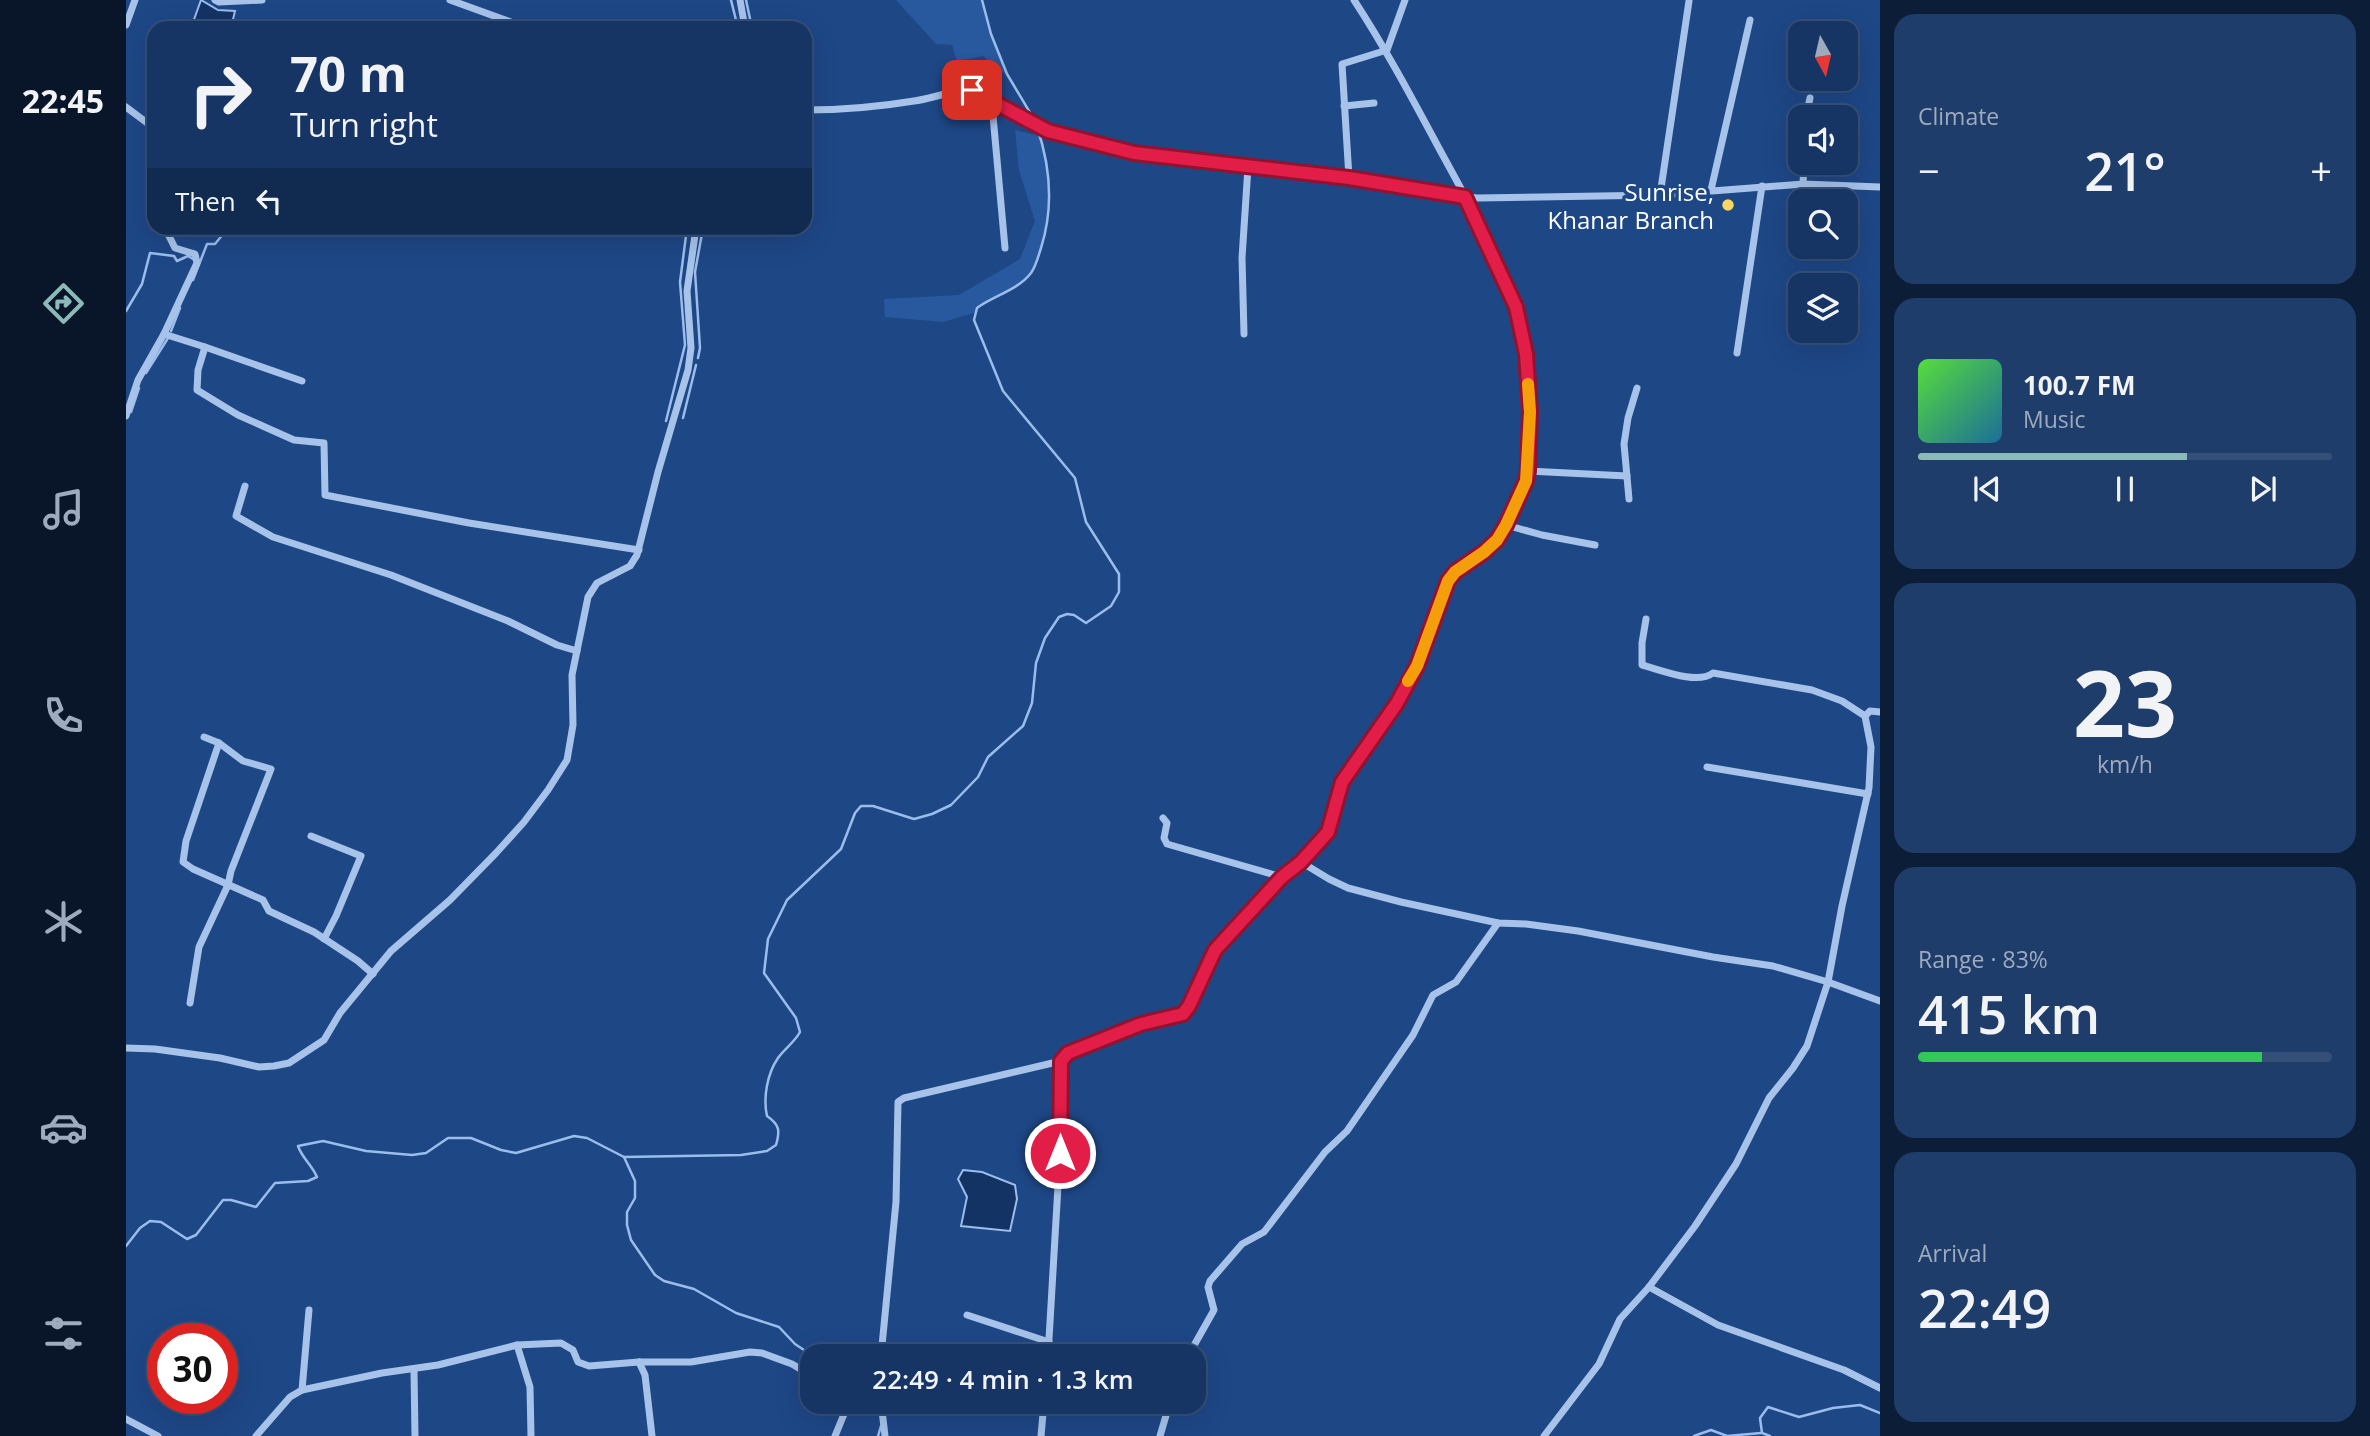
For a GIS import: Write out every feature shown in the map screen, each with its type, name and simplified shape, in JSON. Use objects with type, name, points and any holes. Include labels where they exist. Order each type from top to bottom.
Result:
[{"type":"street","points":[[126,25],[135,0]]},
{"type":"street","points":[[215,0],[262,0]]},
{"type":"street","points":[[450,0],[508,21]]},
{"type":"street","points":[[740,0],[744,21]]},
{"type":"street","points":[[882,1344],[896,1202],[898,1102],[904,1098],[1061,1061],[1068,1053],[1141,1024],[1183,1014],[1215,950],[1328,832],[1342,782],[1397,703],[1417,666],[1448,581],[1455,572],[1497,540],[1526,481],[1530,412],[1526,354],[1516,307],[1465,197],[1387,50],[1354,0]]},
{"type":"street","points":[[1387,50],[1405,0]]},
{"type":"street","points":[[1660,195],[1689,1]]},
{"type":"street","points":[[1711,190],[1750,20]]},
{"type":"street","points":[[1349,178],[1342,64],[1387,50]]},
{"type":"street","points":[[812,110],[862,108],[972,90],[984,92],[990,100],[1048,131],[1134,153],[1349,178],[1465,197],[1660,195],[1803,184],[1880,187]]},
{"type":"street","points":[[1809,105],[1810,98]]},
{"type":"street","points":[[990,100],[1005,248]]},
{"type":"street","points":[[1344,106],[1374,103]]},
{"type":"street","points":[[126,107],[147,123]]},
{"type":"street","points":[[1244,334],[1242,258],[1248,167]]},
{"type":"street","points":[[1803,175],[1803,184]]},
{"type":"street","points":[[1737,353],[1762,186]]},
{"type":"street","points":[[126,415],[138,380],[164,334],[198,260],[195,254],[176,248],[169,235]]},
{"type":"street","points":[[126,1048],[220,1058],[259,1067],[289,1063],[324,1041],[340,1013],[391,951],[450,900],[524,822],[567,760],[573,725],[572,675],[588,597],[597,583],[630,566],[639,550],[658,472],[688,370],[691,348],[687,290],[695,235]]},
{"type":"street","points":[[164,334],[302,381]]},
{"type":"street","points":[[205,347],[198,370],[197,390],[238,415],[294,440],[324,443],[325,495],[430,516],[639,550]]},
{"type":"street","points":[[1629,499],[1623,444],[1637,388]]},
{"type":"street","points":[[1528,471],[1627,476]]},
{"type":"street","points":[[245,486],[236,516],[272,537],[391,575],[577,651]]},
{"type":"street","points":[[1506,525],[1594,545]]},
{"type":"street","points":[[1544,1436],[1599,1364],[1620,1319],[1649,1287],[1702,1216],[1736,1164],[1769,1098],[1807,1046],[1828,982],[1842,906],[1868,794],[1871,747],[1865,716],[1842,701],[1812,690],[1713,673],[1702,679],[1691,678],[1642,665],[1646,619]]},
{"type":"street","points":[[1865,716],[1870,711],[1880,712]]},
{"type":"street","points":[[190,1003],[199,947],[228,885],[271,769],[243,761],[219,743],[204,737]]},
{"type":"street","points":[[219,743],[186,841],[183,862],[263,900],[269,911],[324,939],[373,974]]},
{"type":"street","points":[[1707,767],[1868,794]]},
{"type":"street","points":[[1163,818],[1167,823],[1164,838],[1167,844],[1282,877]]},
{"type":"street","points":[[311,836],[361,856],[324,939]]},
{"type":"street","points":[[1301,862],[1348,888],[1401,902],[1498,923],[1578,931],[1773,966],[1880,1001]]},
{"type":"street","points":[[1195,1344],[1214,1310],[1208,1287],[1210,1281],[1242,1244],[1264,1232],[1325,1152],[1347,1131],[1413,1035],[1433,995],[1456,982],[1498,923]]},
{"type":"street","points":[[967,1315],[1049,1342],[1060,1153],[1061,1061]]},
{"type":"street","points":[[1649,1287],[1718,1325],[1844,1370],[1880,1388]]},
{"type":"street","points":[[302,1390],[309,1310]]},
{"type":"street","points":[[256,1436],[290,1397],[302,1390],[382,1373],[414,1370],[517,1345],[568,1345],[578,1362],[585,1366],[691,1362],[750,1352],[762,1353],[800,1369]]},
{"type":"street","points":[[517,1345],[530,1387],[531,1436]]},
{"type":"street","points":[[639,1362],[645,1375],[652,1436]]},
{"type":"street","points":[[414,1370],[415,1436]]},
{"type":"street","points":[[835,1436],[844,1414]]},
{"type":"street","points":[[883,1414],[886,1436]]},
{"type":"street","points":[[1041,1436],[1043,1414]]},
{"type":"street","points":[[1160,1436],[1166,1414]]},
{"type":"street","points":[[126,1419],[158,1436]]},
{"type":"shaded area","points":[[201,0],[218,10],[235,11],[233,21],[194,21]]},
{"type":"shaded area","points":[[896,0],[982,0],[991,34],[1007,74],[995,71],[984,56],[957,61],[952,45],[936,44]]},
{"type":"shaded area","points":[[1015,130],[1040,136],[1049,178],[1045,236],[1031,273],[1018,284],[980,305],[974,313],[943,322],[885,317],[884,299],[959,295],[1020,259],[1035,221],[1019,170]]},
{"type":"shaded area","points":[[963,1170],[982,1172],[1015,1185],[1017,1199],[1010,1231],[961,1226],[967,1197],[958,1179]]},
{"type":"waterway","points":[[731,0],[736,21]]},
{"type":"waterway","points":[[746,0],[750,21]]},
{"type":"waterway","points":[[982,0],[991,34],[1007,74],[1035,121]]},
{"type":"waterway","points":[[126,1246],[140,1228],[150,1221],[161,1222],[187,1239],[196,1235],[223,1200],[256,1207],[275,1183],[308,1181],[317,1177],[298,1146],[323,1141],[366,1151],[412,1155],[426,1153],[448,1138],[471,1138],[516,1153],[574,1136],[587,1138],[624,1157],[741,1155],[767,1151],[776,1145],[778,1129],[767,1116],[767,1086],[778,1058],[800,1032],[796,1018],[764,973],[768,939],[787,900],[841,849],[855,813],[861,806],[873,806],[914,819],[951,805],[978,777],[988,757],[1023,726],[1032,703],[1036,663],[1045,638],[1059,617],[1074,615],[1086,623],[1111,606],[1119,592],[1119,574],[1086,522],[1075,478],[1003,391],[974,320],[977,308],[1026,279],[1038,258],[1048,218],[1049,188],[1048,172],[1037,127]]},
{"type":"waterway","points":[[193,280],[207,244],[215,244],[222,235]]},
{"type":"waterway","points":[[666,421],[685,345],[680,282],[686,235]]},
{"type":"waterway","points":[[698,358],[700,348],[695,272],[702,235]]},
{"type":"waterway","points":[[126,311],[142,284],[150,253],[174,256],[177,261],[188,256],[193,259]]},
{"type":"waterway","points":[[171,331],[180,308]]},
{"type":"waterway","points":[[146,373],[168,338]]},
{"type":"waterway","points":[[683,418],[696,365]]},
{"type":"waterway","points":[[131,412],[139,388]]},
{"type":"waterway","points":[[624,1157],[635,1181],[635,1198],[627,1212],[627,1225],[631,1240],[655,1275],[664,1281],[694,1289],[736,1313],[779,1327],[800,1347]]},
{"type":"waterway","points":[[1770,1436],[1762,1433],[1760,1418],[1768,1407],[1799,1417],[1833,1408],[1860,1405],[1880,1413]]},
{"type":"waterway","points":[[878,1436],[881,1426]]},
{"type":"waterway","points":[[1694,1436],[1711,1430],[1727,1436],[1761,1433]]},
{"type":"slow traffic","points":[[1408,681],[1417,666],[1448,581],[1455,572],[1497,540],[1526,481],[1530,412],[1528,384]]},
{"type":"place","name":"Sunrise, Khanar Branch","points":[[1728,205]]},
{"type":"route","points":[[972,90],[984,92],[990,100],[1048,131],[1134,153],[1349,178],[1465,197],[1516,307],[1526,354],[1530,412],[1526,481],[1497,540],[1455,572],[1448,581],[1417,666],[1397,703],[1342,782],[1328,832],[1215,950],[1183,1014],[1141,1024],[1068,1053],[1061,1061],[1060,1153]]}]
